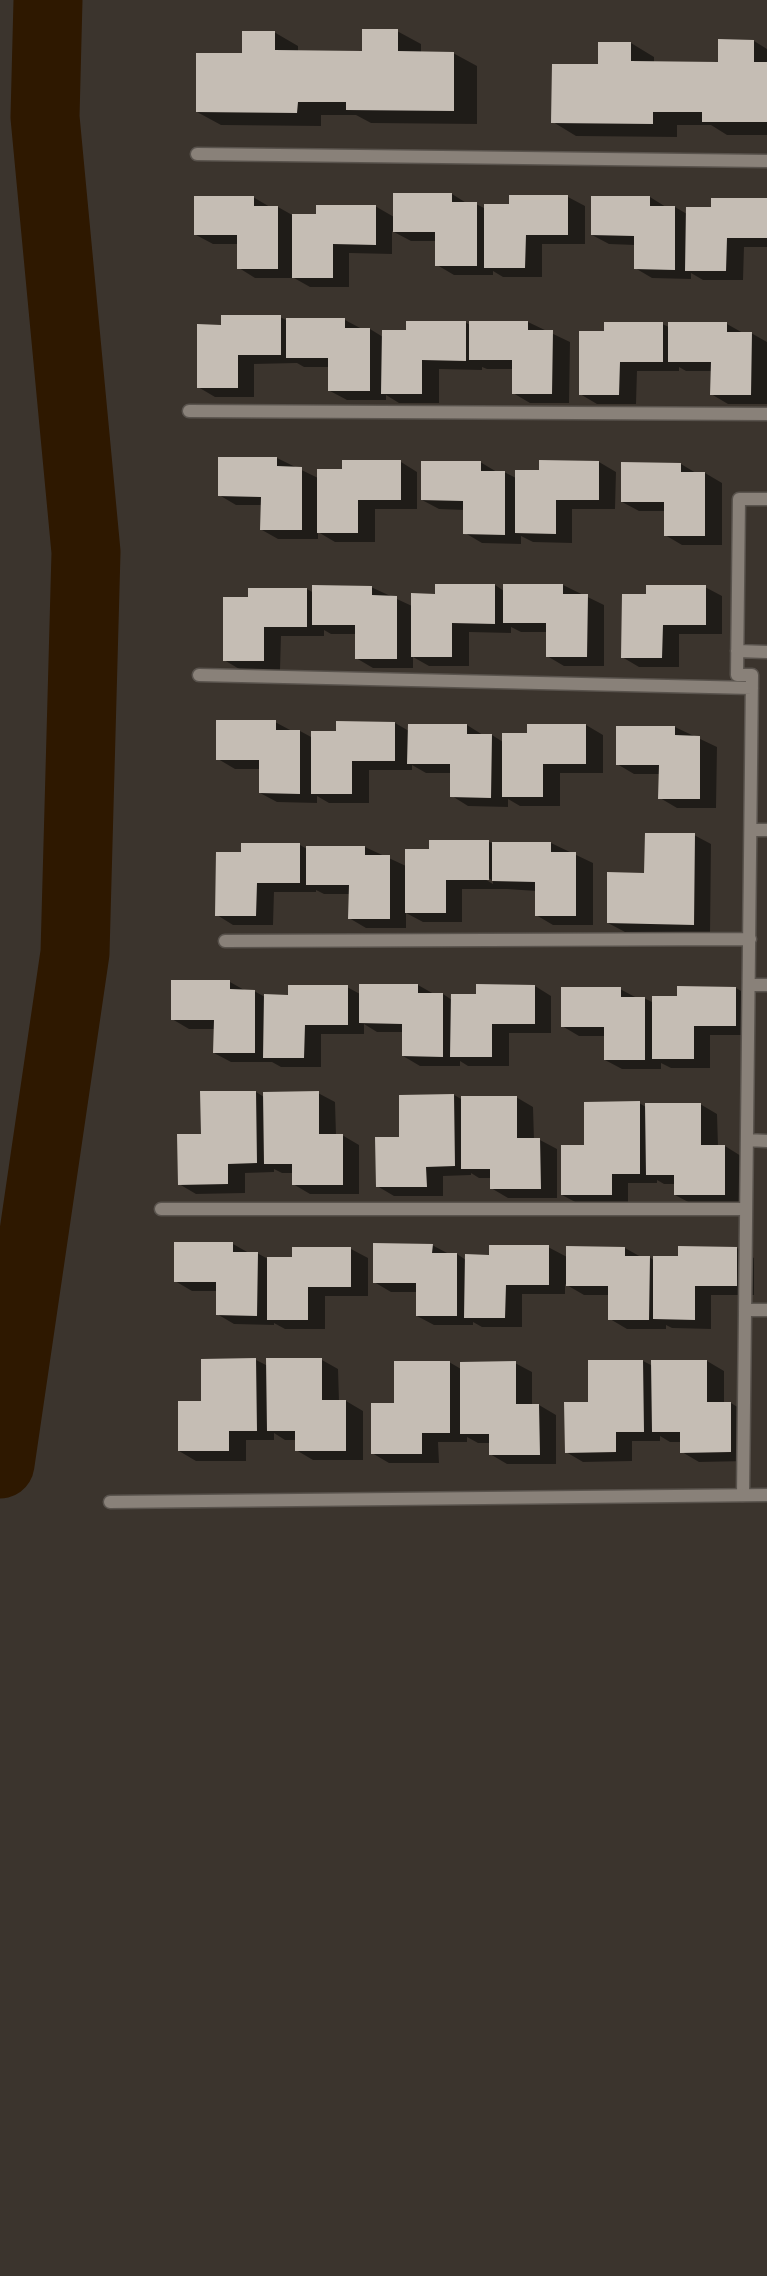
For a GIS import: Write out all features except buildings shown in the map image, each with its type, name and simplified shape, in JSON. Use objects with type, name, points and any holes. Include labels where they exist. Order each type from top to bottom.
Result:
[{"type":"street","points":[[197,154],[767,161]]},
{"type":"street","points":[[189,411],[767,414]]},
{"type":"street","points":[[743,1495],[752,675],[737,675],[739,498],[767,498]]},
{"type":"street","points":[[738,651],[767,652]]},
{"type":"street","points":[[199,675],[752,688]]},
{"type":"street","points":[[751,830],[767,830]]},
{"type":"street","points":[[225,941],[750,939]]},
{"type":"street","points":[[749,985],[767,985]]},
{"type":"street","points":[[747,1140],[767,1141]]},
{"type":"street","points":[[161,1209],[746,1209]]},
{"type":"street","points":[[745,1310],[767,1310]]},
{"type":"street","points":[[110,1502],[767,1495]]},
{"type":"waterway","points":[[0,1464],[75,953],[86,552],[45,117],[48,0]]}]
